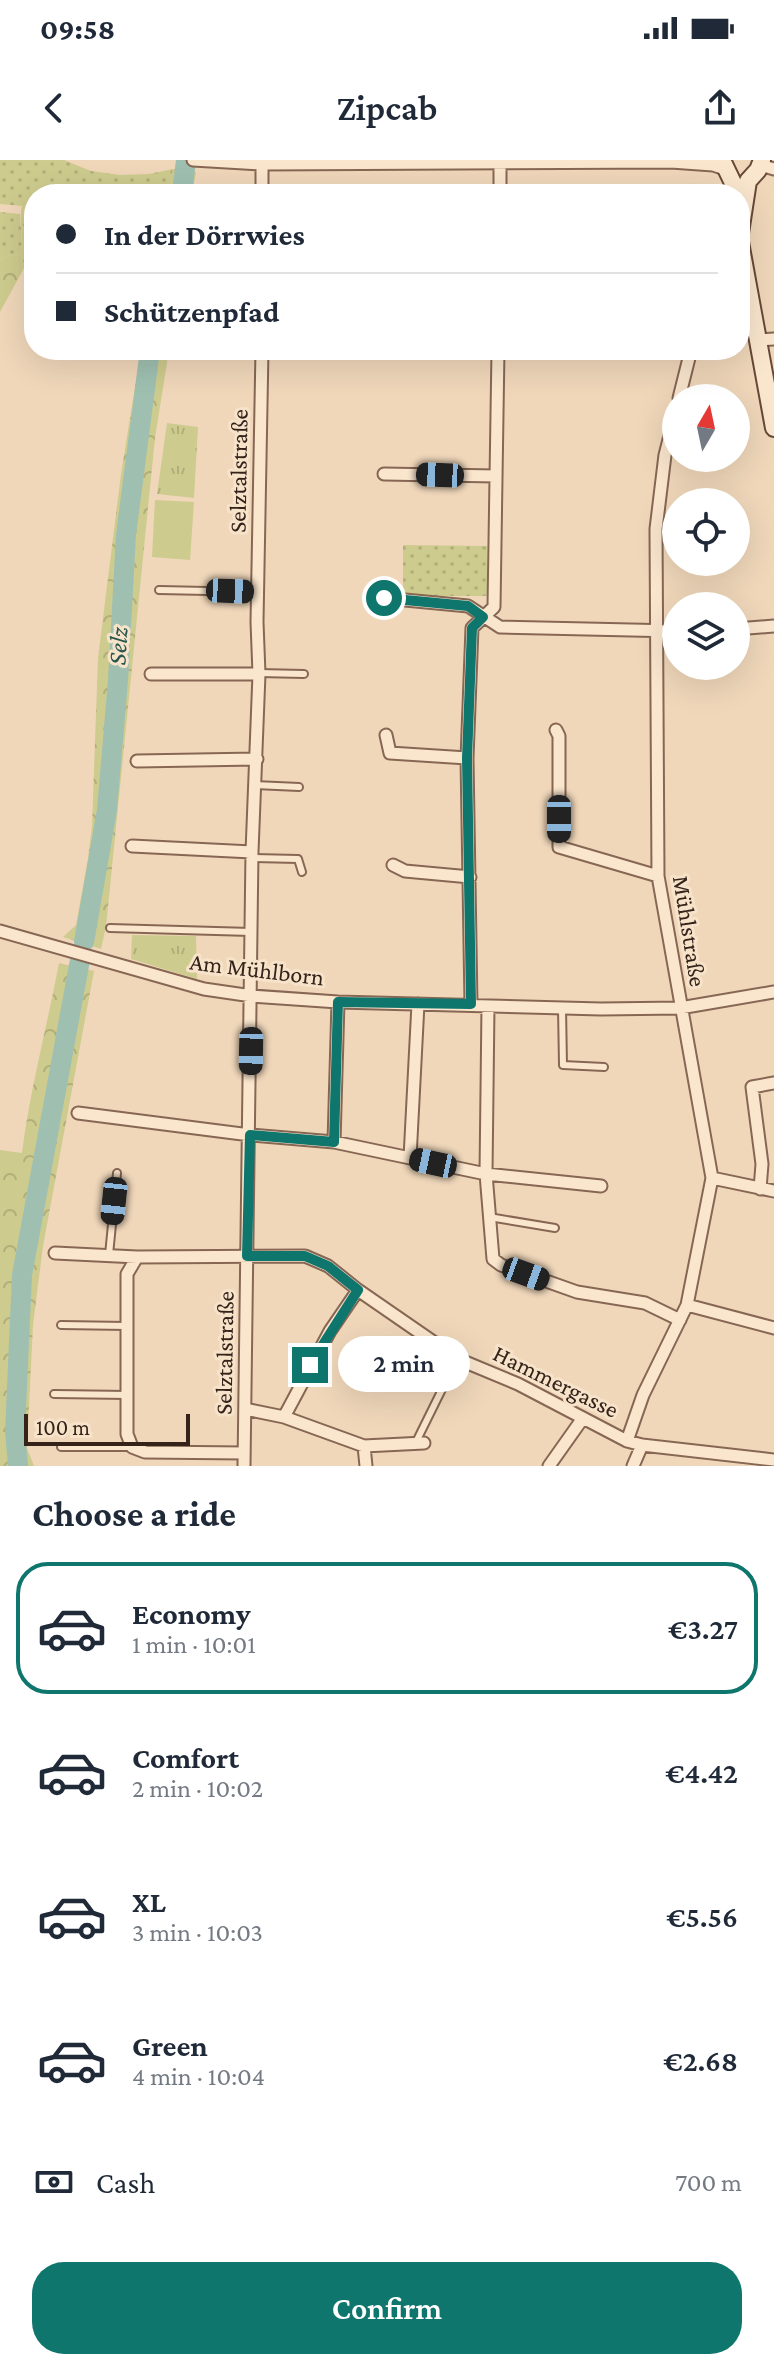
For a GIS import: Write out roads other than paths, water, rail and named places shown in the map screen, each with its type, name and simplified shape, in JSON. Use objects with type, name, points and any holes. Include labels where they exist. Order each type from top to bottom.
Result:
[{"type":"street","points":[[195,160],[262,164],[671,162],[726,168],[740,178],[762,168]]},
{"type":"street","points":[[671,162],[684,160]]},
{"type":"street","points":[[500,161],[500,184]]},
{"type":"street","points":[[262,164],[262,184]]},
{"type":"street","points":[[750,186],[762,168]]},
{"type":"street","points":[[750,279],[766,339],[774,428]]},
{"type":"street","name":"Selztalstraße","points":[[244,1466],[262,360]]},
{"type":"street","points":[[471,1004],[467,758],[472,628],[494,607],[498,360]]},
{"type":"street","points":[[682,384],[688,360]]},
{"type":"street","name":"Mühlstraße","points":[[627,1441],[643,1395],[687,1305],[712,1178],[658,876],[656,529],[663,472]]},
{"type":"street","points":[[384,474],[496,476]]},
{"type":"street","points":[[384,598],[468,606],[500,627],[662,631]]},
{"type":"street","points":[[750,628],[774,626]]},
{"type":"street","points":[[151,674],[259,674]]},
{"type":"street","points":[[556,730],[559,736],[559,847],[658,876]]},
{"type":"street","points":[[386,735],[390,753],[467,758]]},
{"type":"street","points":[[137,761],[257,759]]},
{"type":"street","points":[[132,846],[252,855]]},
{"type":"street","points":[[393,865],[405,871],[470,877]]},
{"type":"street","name":"Am Mühlborn","points":[[0,931],[204,989],[252,996],[338,1002],[680,1008],[774,992]]},
{"type":"street","points":[[334,1142],[338,1002]]},
{"type":"street","points":[[410,1158],[418,1004]]},
{"type":"street","points":[[488,1006],[486,1174],[493,1259],[501,1265],[577,1292],[645,1303],[680,1320]]},
{"type":"street","points":[[760,1189],[762,1164],[752,1087],[774,1083]]},
{"type":"street","points":[[78,1113],[250,1135],[334,1142],[486,1174],[601,1186]]},
{"type":"street","points":[[712,1178],[774,1191]]},
{"type":"street","name":"Hammergasse","points":[[55,1253],[137,1257],[305,1256],[328,1266],[458,1359],[518,1384],[627,1441],[730,1460],[774,1460]]},
{"type":"street","points":[[137,1257],[127,1274],[127,1434],[132,1447],[145,1452],[244,1453]]},
{"type":"street","points":[[284,1417],[330,1331],[358,1290]]},
{"type":"street","points":[[687,1305],[774,1328]]},
{"type":"street","points":[[245,1409],[284,1417],[364,1446],[420,1442]]},
{"type":"street","points":[[549,1466],[583,1418]]},
{"type":"street","points":[[633,1466],[642,1445]]},
{"type":"street","points":[[364,1446],[366,1466]]},
{"type":"lane","points":[[159,590],[257,592]]},
{"type":"lane","points":[[259,674],[304,674]]},
{"type":"lane","points":[[255,785],[299,787]]},
{"type":"lane","points":[[252,855],[298,859],[302,872]]},
{"type":"lane","points":[[110,928],[251,932]]},
{"type":"lane","points":[[562,1008],[563,1065],[604,1067]]},
{"type":"lane","points":[[109,1255],[117,1173]]},
{"type":"lane","points":[[489,1217],[555,1228]]},
{"type":"lane","points":[[61,1325],[127,1326]]},
{"type":"lane","points":[[420,1442],[458,1359]]},
{"type":"lane","points":[[54,1394],[128,1395]]},
{"type":"lane","points":[[61,1447],[132,1447]]},
{"type":"waterway","name":"Selz","points":[[183,184],[186,160]]},
{"type":"waterway","name":"Selz","points":[[84,942],[107,810],[126,535],[149,360]]},
{"type":"waterway","name":"Selz","points":[[18,1466],[15,1431],[22,1275],[80,960]]}]
